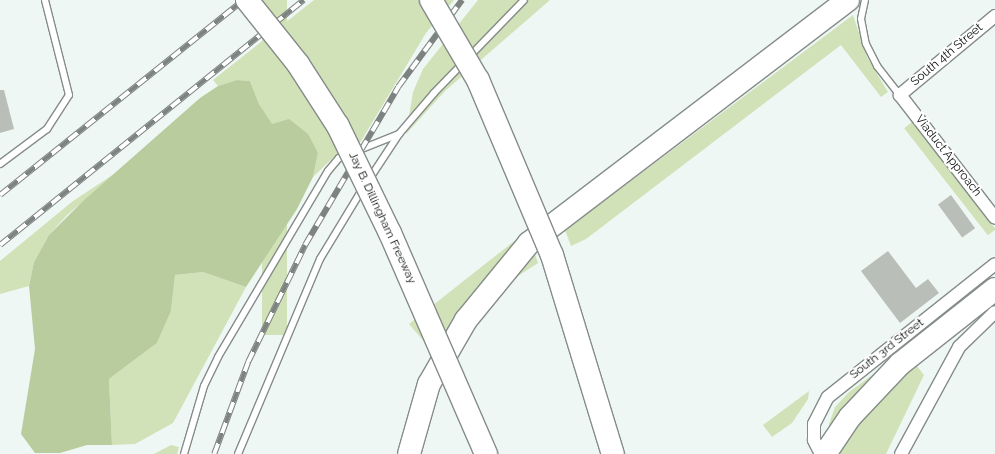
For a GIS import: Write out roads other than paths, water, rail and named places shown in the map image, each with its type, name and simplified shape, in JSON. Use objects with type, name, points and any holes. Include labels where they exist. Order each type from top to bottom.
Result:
[{"type":"highway","name":"Jay B. Dillingham Freeway","points":[[246,0],[298,64],[338,126],[390,232],[486,454]]},
{"type":"highway","points":[[430,0],[478,80],[552,255],[613,454]]},
{"type":"highway","points":[[409,454],[429,384],[466,320],[529,244],[848,0]]},
{"type":"highway","points":[[825,454],[850,417],[900,364],[995,289]]},
{"type":"street","name":"South 4th Street","points":[[900,95],[995,16]]},
{"type":"street","name":"Viaduct Approach","points":[[900,95],[995,218]]},
{"type":"street","name":"South 3rd Street","points":[[821,454],[814,440],[814,424],[828,396],[995,264]]},
{"type":"street","points":[[900,454],[959,347],[995,312]]},
{"type":"lane","points":[[0,164],[46,129],[69,95],[45,0]]},
{"type":"lane","points":[[238,454],[320,259],[399,134],[524,0]]},
{"type":"lane","points":[[865,0],[861,19],[866,44],[877,66],[900,95]]},
{"type":"lane","points":[[184,454],[204,386],[218,357],[328,171],[339,158],[399,134]]},
{"type":"railway","points":[[0,195],[243,0]]},
{"type":"railway","points":[[0,245],[304,0]]},
{"type":"railway","points":[[214,454],[248,362],[305,245],[398,87],[462,0]]}]
